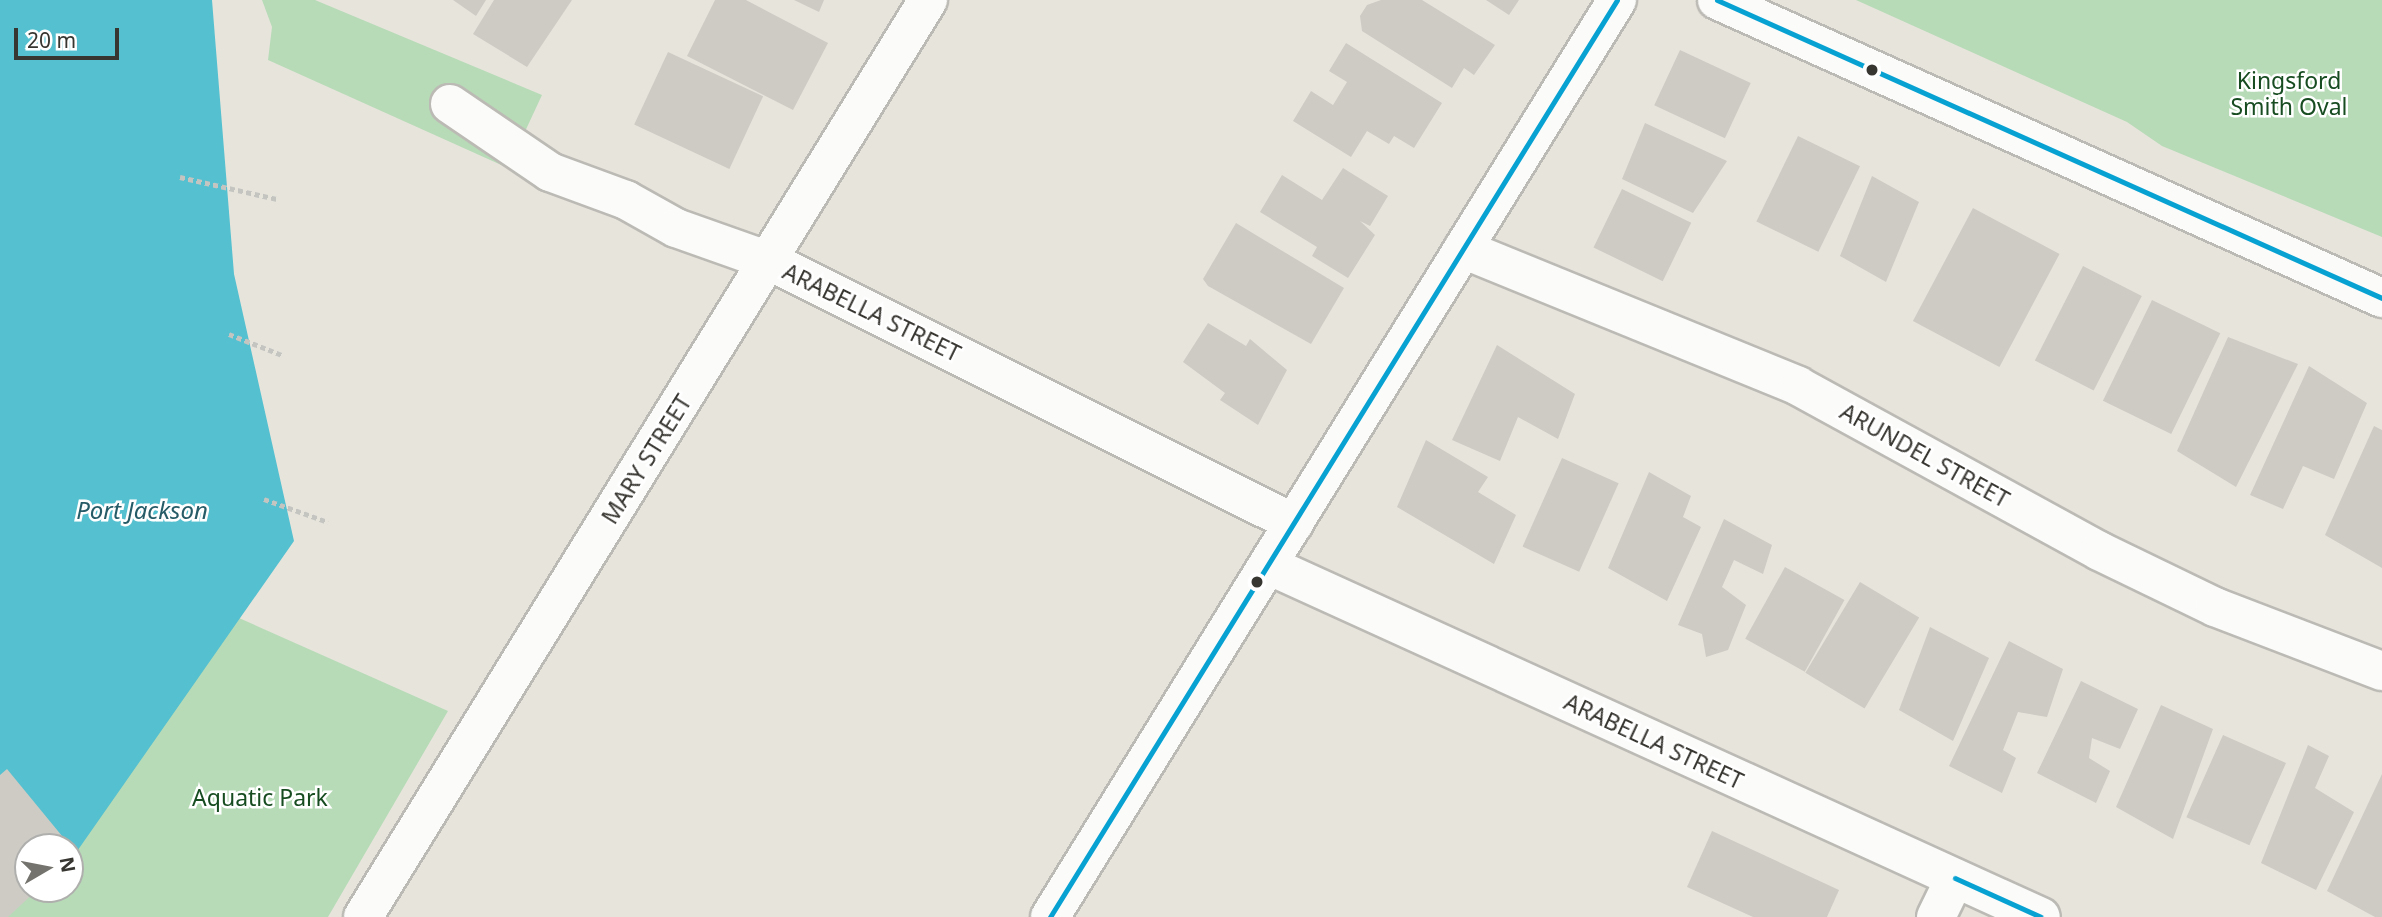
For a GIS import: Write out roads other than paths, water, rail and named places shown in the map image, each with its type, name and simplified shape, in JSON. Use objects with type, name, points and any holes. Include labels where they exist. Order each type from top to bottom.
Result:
[{"type":"street","name":"MARY STREET","points":[[363,917],[928,0]]},
{"type":"street","points":[[1051,917],[1617,0]]},
{"type":"street","points":[[1717,0],[2382,298]]},
{"type":"street","name":"ARABELLA STREET","points":[[450,104],[550,172],[626,200],[676,228],[769,261],[1294,523]]},
{"type":"street","name":"ARUNDEL STREET","points":[[1463,249],[1798,386],[2099,551],[2216,607],[2382,671]]},
{"type":"street","name":"ARABELLA STREET","points":[[1268,565],[2041,917]]},
{"type":"street","points":[[1936,917],[1955,878]]},
{"type":"water","name":"Port Jackson","points":[[0,0],[212,0],[234,274],[294,541],[84,841],[84,833],[14,833],[14,866],[0,885]]},
{"type":"park label","name":"Kingsford Smith Oval","points":[[2289,93]]},
{"type":"park label","name":"Aquatic Park","points":[[260,797]]}]
